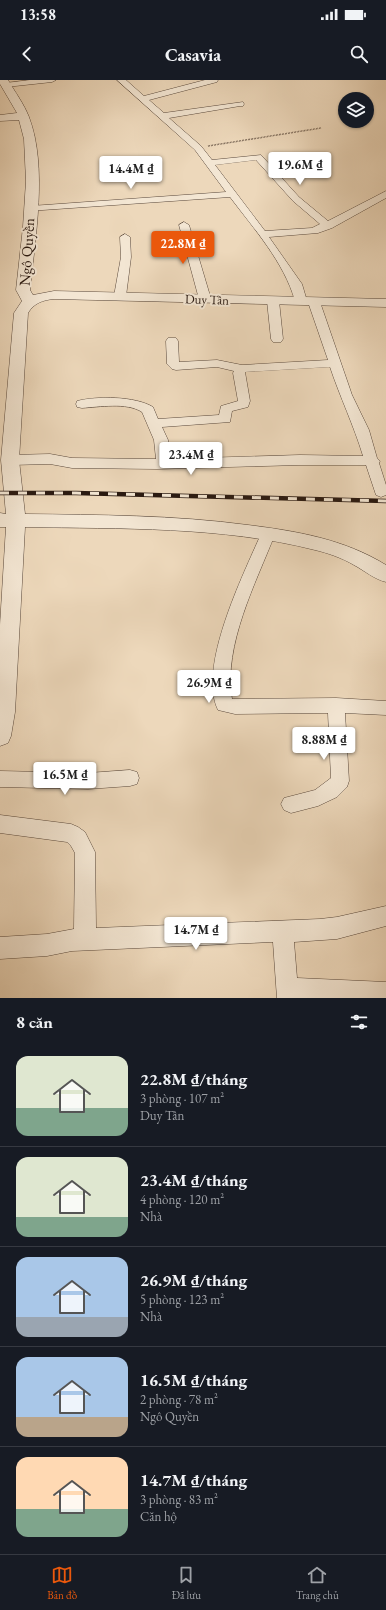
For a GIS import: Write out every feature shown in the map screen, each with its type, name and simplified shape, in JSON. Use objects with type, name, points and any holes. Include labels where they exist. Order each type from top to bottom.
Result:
[{"type":"street","points":[[5,83],[52,80]]},
{"type":"street","points":[[121,80],[198,148],[264,234],[290,272],[308,302],[335,363],[346,395],[362,430],[381,492]]},
{"type":"street","points":[[143,99],[214,80]]},
{"type":"street","name":"Ngô Quyền","points":[[0,736],[4,712],[10,632],[8,520],[10,460],[6,437],[21,313],[24,306],[30,301],[23,290],[31,209],[32,169],[30,143],[24,116],[5,83]]},
{"type":"street","points":[[163,116],[240,104]]},
{"type":"street","points":[[0,118],[24,116]]},
{"type":"street","points":[[209,163],[258,156],[296,199],[328,226]]},
{"type":"street","points":[[31,209],[233,194]]},
{"type":"street","points":[[264,234],[306,233],[328,226],[386,194]]},
{"type":"street","points":[[184,225],[204,298]]},
{"type":"street","points":[[120,296],[125,274],[125,237]]},
{"type":"street","name":"Duy Tân","points":[[30,301],[54,294],[386,303]]},
{"type":"street","points":[[273,301],[277,339]]},
{"type":"street","points":[[172,341],[172,361],[176,366],[222,364],[232,365],[241,369],[335,363]]},
{"type":"street","points":[[154,422],[225,419],[226,409],[243,404],[244,401],[239,373],[241,369]]},
{"type":"street","points":[[82,404],[130,404],[144,406],[148,410],[154,422],[161,440],[163,464]]},
{"type":"street","points":[[10,460],[50,459],[72,463],[163,464],[300,460],[373,462]]},
{"type":"street","points":[[8,520],[193,525],[268,534],[307,540],[334,548],[358,558],[386,575]]},
{"type":"street","points":[[268,534],[227,639],[221,696],[224,705],[235,707],[336,705],[386,708]]},
{"type":"street","points":[[291,804],[315,799],[334,790],[340,781],[336,705]]},
{"type":"street","points":[[0,779],[88,781],[130,778]]},
{"type":"street","points":[[0,824],[34,827],[71,833],[78,839],[85,852],[85,940]]},
{"type":"street","points":[[0,948],[25,947],[72,940],[337,928],[386,916]]},
{"type":"street","points":[[283,931],[287,993],[386,993]]},
{"type":"path","points":[[198,148],[321,128]]},
{"type":"railway","points":[[0,493],[76,493],[386,501]]}]
